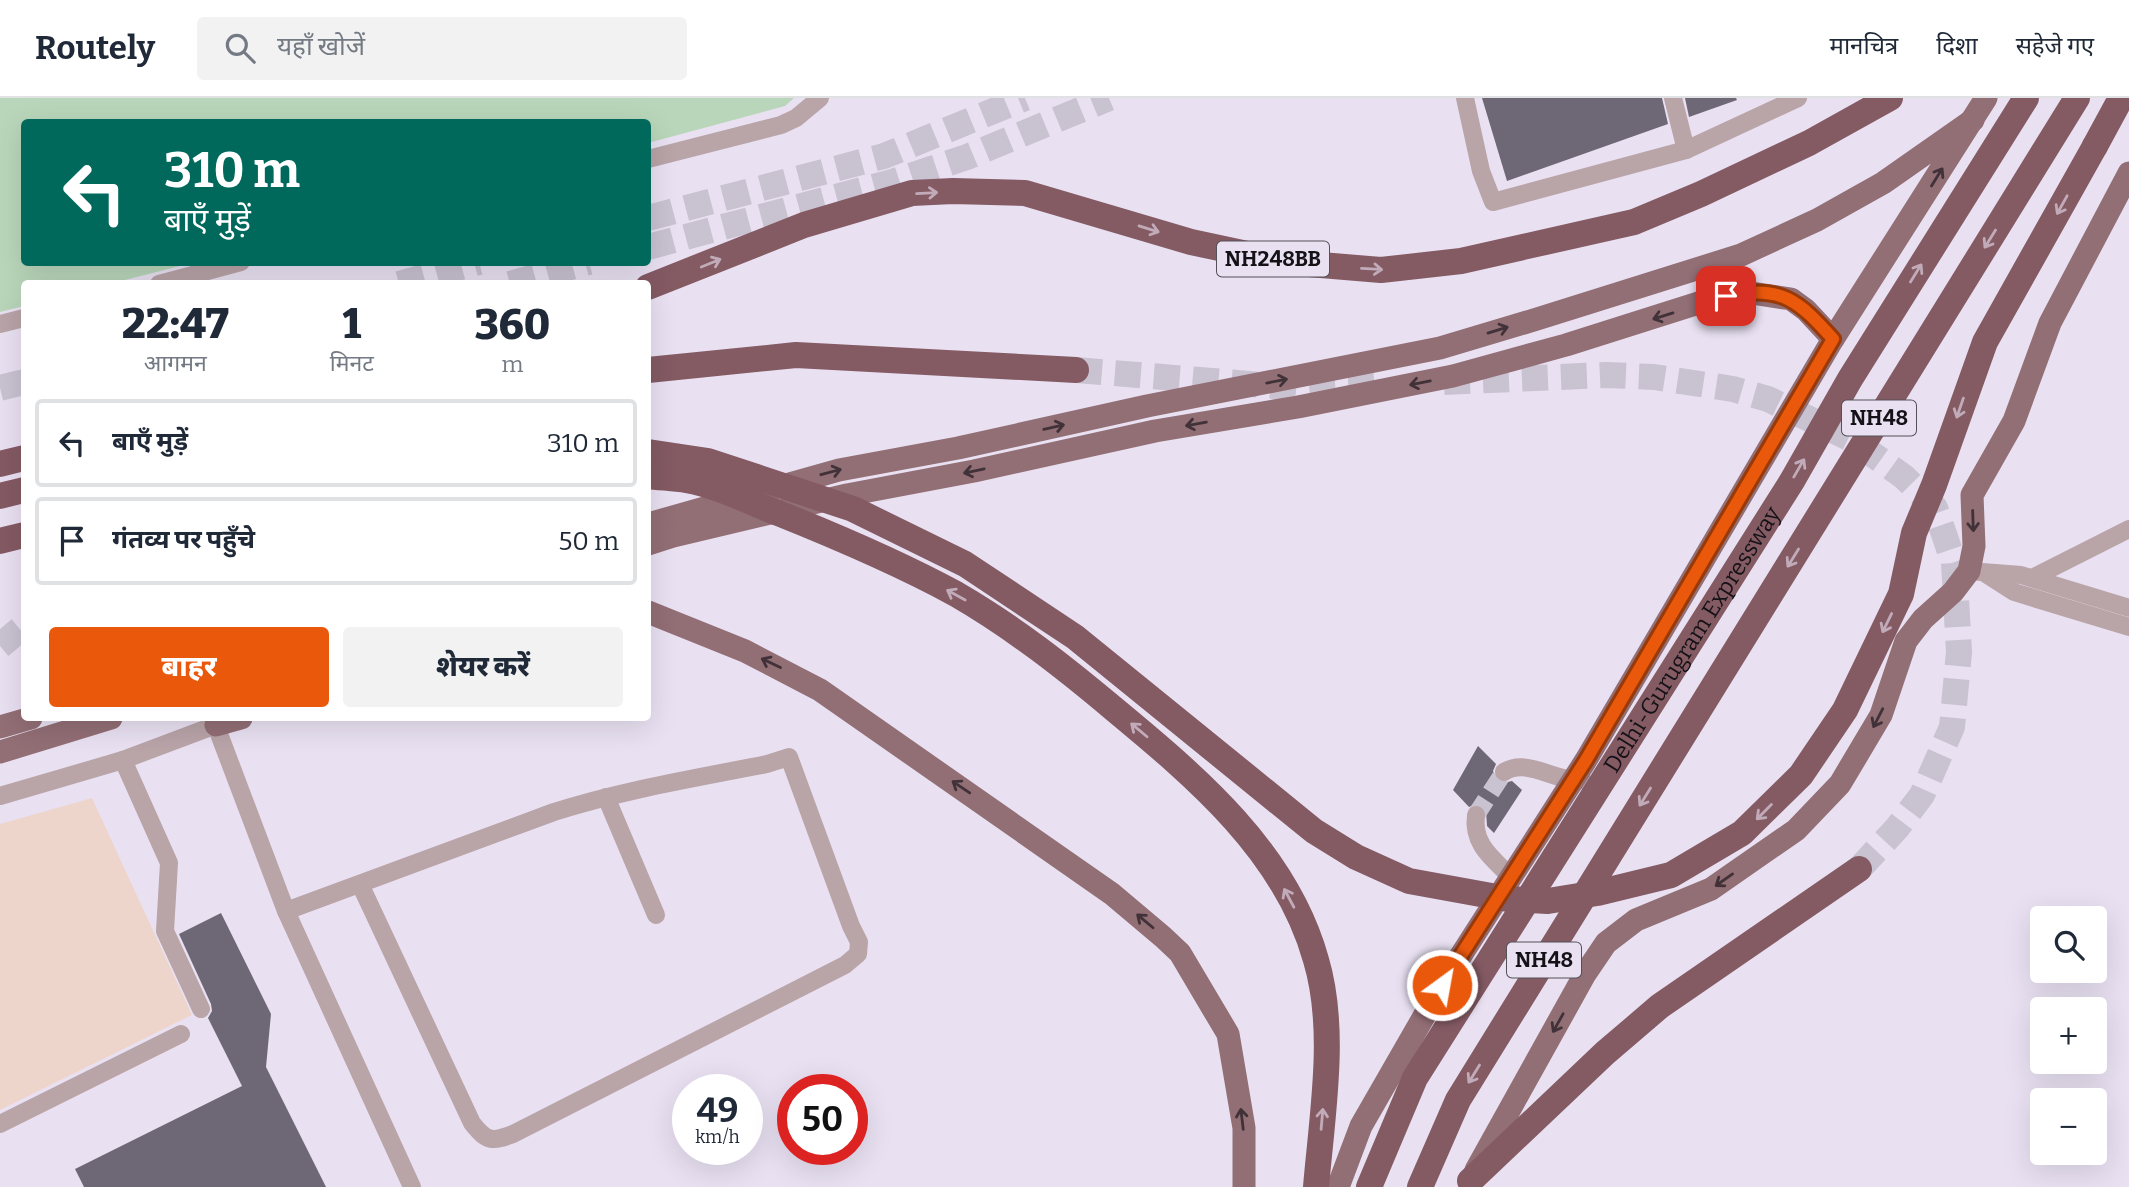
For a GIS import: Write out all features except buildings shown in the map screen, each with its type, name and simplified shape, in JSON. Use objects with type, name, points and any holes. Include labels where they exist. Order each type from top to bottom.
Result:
[{"type":"highway","name":"NH248BB","points":[[651,286],[804,225],[912,193],[953,191],[1025,193],[1191,242],[1286,262],[1381,270],[1461,261],[1634,222],[1809,143],[1890,98]]},
{"type":"highway","name":"Delhi-Gurugram Expressway","points":[[1369,1187],[1415,1078],[1792,481],[1850,379],[2026,98]]},
{"type":"highway","name":"Delhi-Gurugram Expressway","points":[[1420,1187],[1458,1100],[2077,98]]},
{"type":"highway","points":[[651,452],[708,461],[853,509],[964,564],[1075,637],[1314,831],[1356,857],[1409,881],[1508,899],[1548,901],[1597,893],[1671,875],[1742,833],[1801,775],[1845,710],[1901,594],[1914,533],[1985,342],[2121,98]]},
{"type":"highway","points":[[651,370],[796,355],[1076,370]]},
{"type":"highway","points":[[0,464],[21,459]]},
{"type":"highway","points":[[651,476],[697,482],[843,538],[956,594],[1052,657],[1165,751],[1244,829],[1289,895],[1317,960],[1324,1007],[1327,1065],[1315,1187]]},
{"type":"highway","points":[[0,496],[21,490]]},
{"type":"highway","points":[[0,541],[21,536]]},
{"type":"highway","points":[[1469,1184],[1605,1053],[1660,1006],[1859,869]]},
{"type":"main road","points":[[1338,1187],[1362,1126],[1442,985],[1572,781],[1833,339],[1986,98]]},
{"type":"main road","points":[[651,523],[839,470],[958,448],[1147,406],[1440,348],[1754,249],[1817,220],[1883,183],[1973,120]]},
{"type":"main road","points":[[1469,1184],[1585,974],[1606,943],[1636,920],[1711,889],[1797,830],[1840,783],[1881,715],[1906,641],[1923,620],[1976,572],[1972,495],[2014,421],[2050,323],[2129,173]]},
{"type":"main road","points":[[651,543],[847,495],[974,471],[1155,431],[1298,407],[1453,376],[1708,300],[1745,292],[1791,299],[1807,310],[1833,339]]},
{"type":"main road","points":[[651,613],[745,651],[820,690],[1112,894],[1163,936],[1180,953],[1228,1034],[1244,1128],[1244,1187]]},
{"type":"main road","points":[[0,727],[21,721]]},
{"type":"main road","points":[[0,752],[101,721]]},
{"type":"street","points":[[651,158],[781,125],[796,118],[820,98]]},
{"type":"street","points":[[1465,98],[1481,171],[1493,202],[1686,150],[1798,98]]},
{"type":"street","points":[[1673,98],[1686,150]]},
{"type":"street","points":[[174,280],[226,266]]},
{"type":"street","points":[[0,324],[21,319]]},
{"type":"street","points":[[2032,578],[2129,529]]},
{"type":"street","points":[[1976,572],[2021,575],[2129,608]]},
{"type":"street","points":[[1976,572],[2014,592],[2129,627]]},
{"type":"street","points":[[0,796],[123,760],[214,721],[286,912],[412,1187]]},
{"type":"street","points":[[286,912],[360,884],[554,812],[606,797],[767,764],[789,757],[859,942],[858,954],[845,965],[496,1140],[483,1137],[472,1124],[360,884]]},
{"type":"street","points":[[123,760],[169,863],[165,931],[201,1009]]},
{"type":"street","points":[[1504,772],[1522,767],[1572,781],[1605,776]]},
{"type":"street","points":[[606,797],[656,915]]},
{"type":"street","points":[[1476,815],[1475,830],[1481,846],[1511,877]]},
{"type":"street","points":[[0,1124],[181,1034]]},
{"type":"shaded area","points":[[92,798],[192,1015],[0,1110],[0,824]]},
{"type":"green space","points":[[0,98],[794,98],[785,106],[651,142],[651,119],[21,119],[21,266],[180,266],[125,280],[21,280],[21,307],[0,312]]},
{"type":"tunnel","points":[[651,217],[884,156],[1025,98]]},
{"type":"tunnel","points":[[651,246],[892,182],[967,157],[1109,98]]},
{"type":"tunnel","points":[[414,280],[464,266]]},
{"type":"tunnel","points":[[524,280],[575,266]]},
{"type":"tunnel","points":[[1076,370],[1299,388],[1381,384]]},
{"type":"tunnel","points":[[1444,382],[1606,375],[1654,377],[1733,389],[1768,399],[1851,439],[1904,477],[1935,508],[1954,563],[1959,652],[1952,727],[1922,795],[1897,828],[1859,869]]},
{"type":"tunnel","points":[[0,388],[21,383]]},
{"type":"tunnel","points":[[0,646],[21,628]]},
{"type":"tunnel","points":[[1476,815],[1504,772]]},
{"type":"route","points":[[1442,985],[1586,760],[1833,339],[1807,310],[1791,299],[1745,292],[1726,296]]}]
